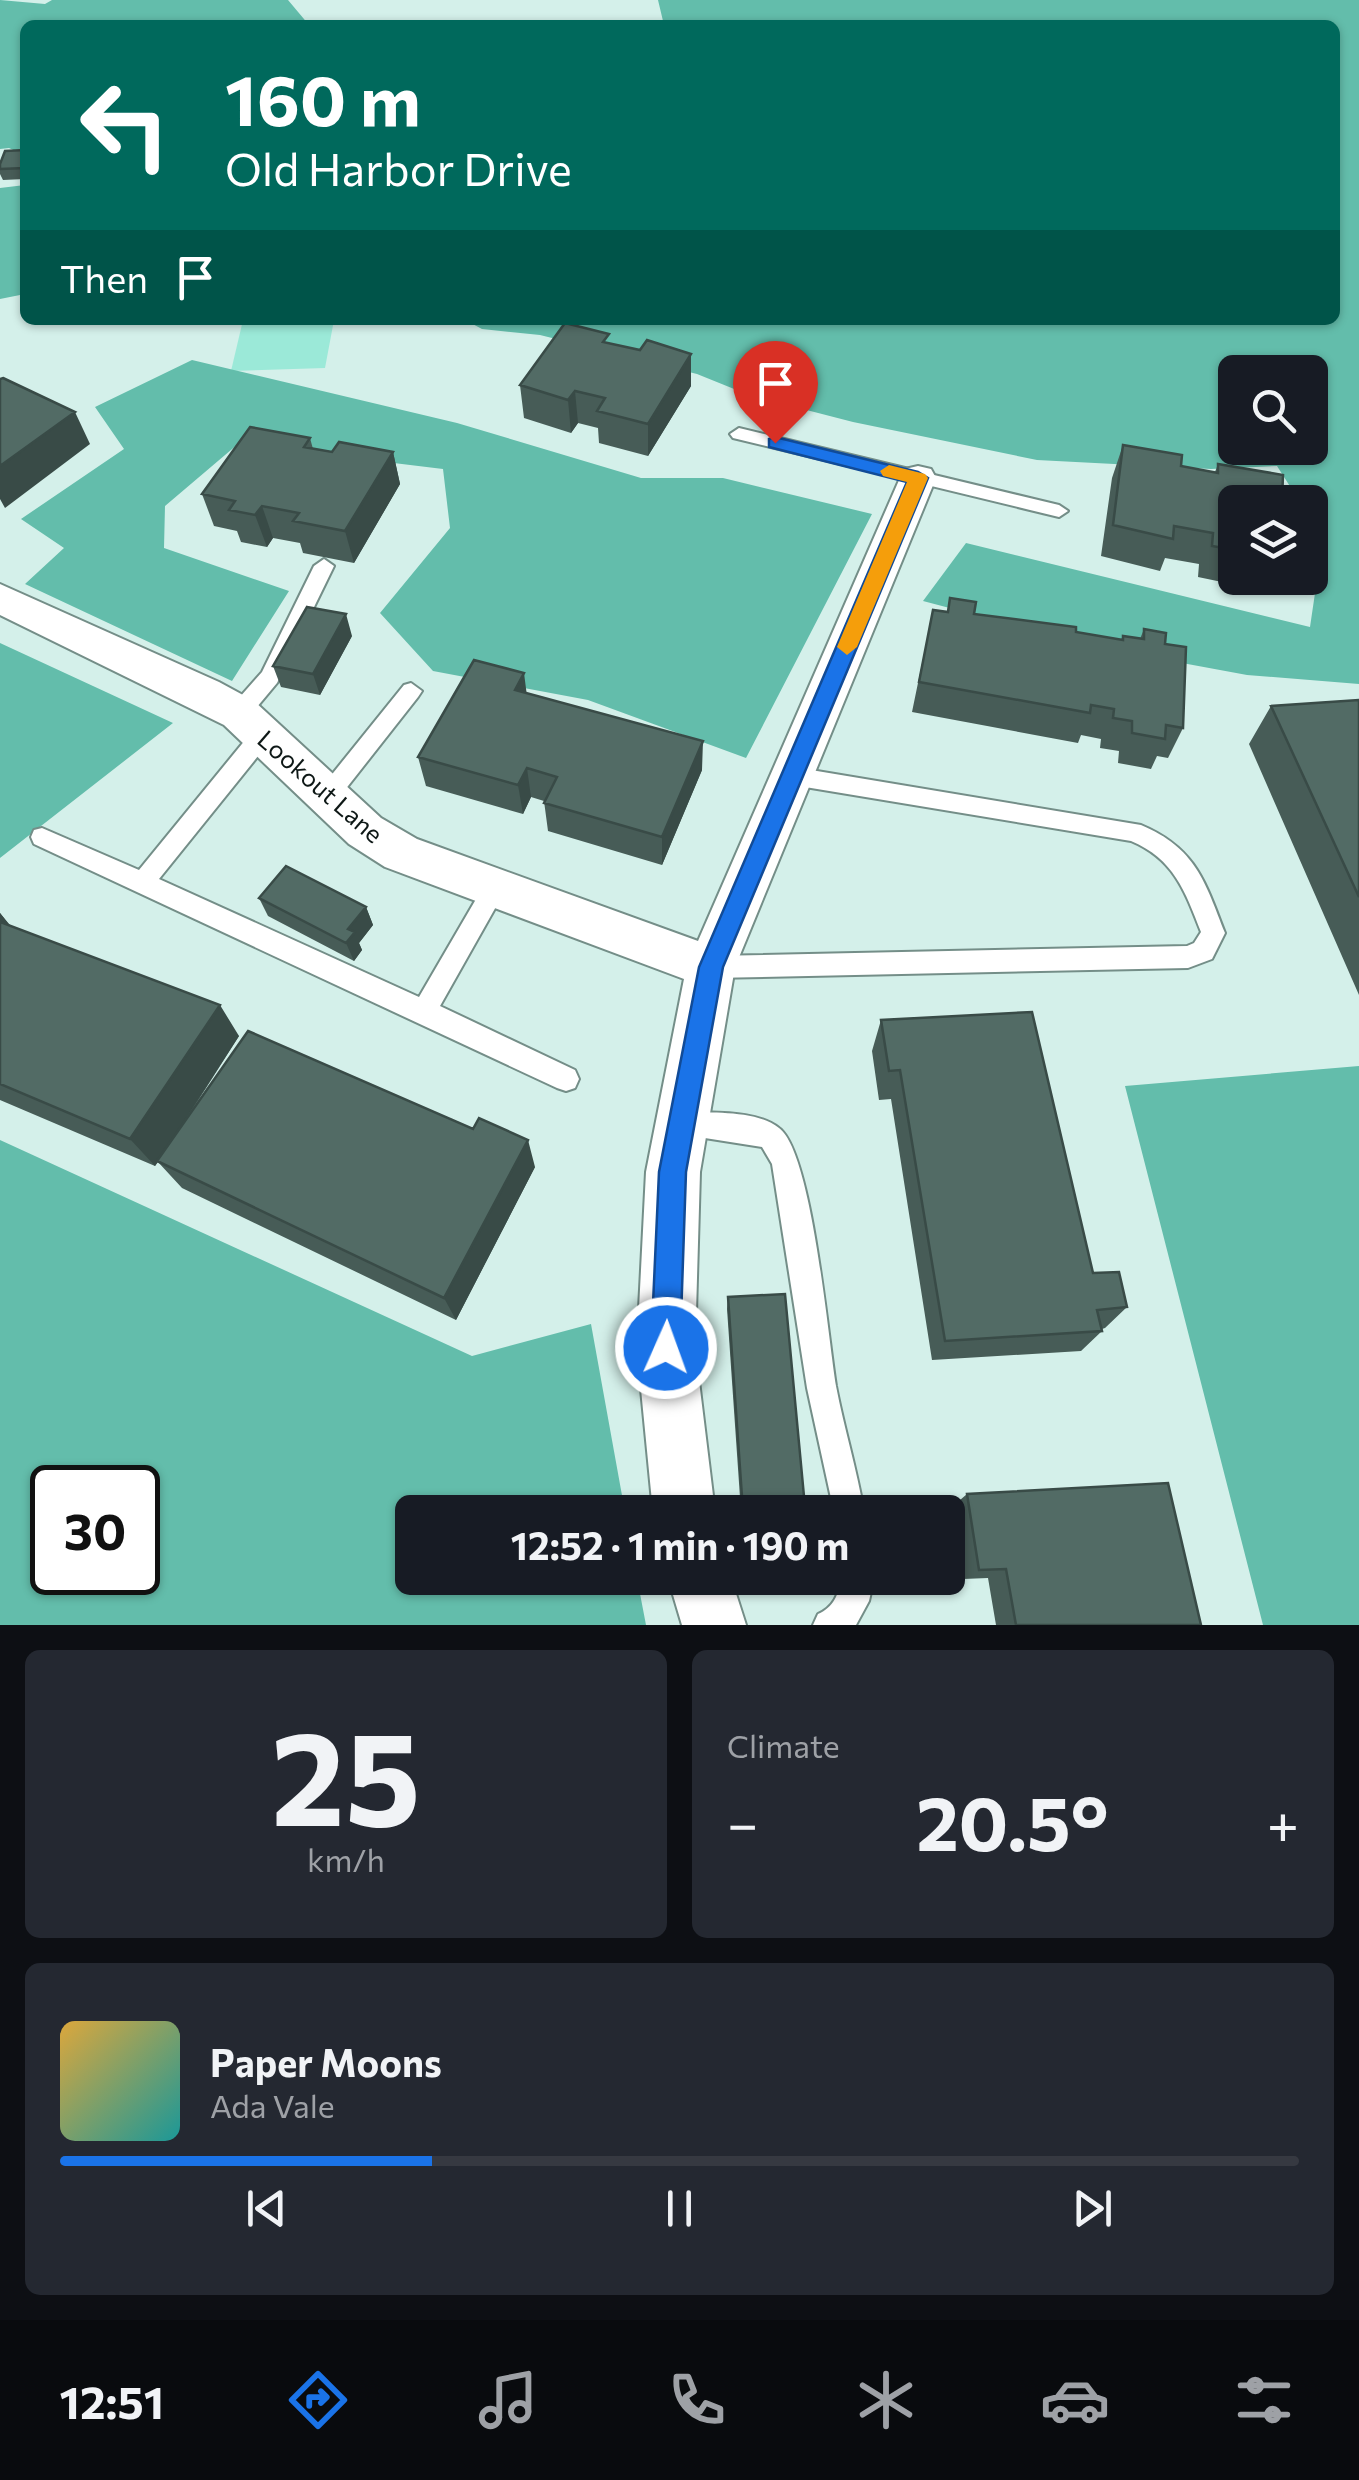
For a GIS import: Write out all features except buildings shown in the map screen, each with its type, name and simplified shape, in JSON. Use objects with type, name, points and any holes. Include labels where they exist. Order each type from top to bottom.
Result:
[{"type":"street","points":[[682,1495],[666,1348],[673,1172],[711,967],[918,478]]},
{"type":"street","name":"Lookout Lane","points":[[0,598],[204,692],[251,724],[330,794],[365,831],[402,853],[711,967]]},
{"type":"street","points":[[705,1595],[714,1625]]},
{"type":"lane","points":[[740,434],[1059,511]]},
{"type":"lane","points":[[143,882],[251,724],[324,566]]},
{"type":"lane","points":[[330,794],[411,691]]},
{"type":"lane","points":[[711,967],[1188,957],[1203,951],[1213,933],[1184,862],[1161,841],[1133,832],[792,776]]},
{"type":"lane","points":[[42,838],[566,1078]]},
{"type":"lane","points":[[424,1012],[494,889]]},
{"type":"lane","points":[[682,1124],[748,1129],[771,1137],[784,1159],[822,1388],[844,1495]]},
{"type":"lane","points":[[829,1625],[838,1623],[854,1595]]},
{"type":"green space","points":[[0,0],[45,4],[52,0],[288,0],[305,20],[20,20],[20,153],[0,149]]},
{"type":"green space","points":[[658,0],[1359,0],[1359,684],[1247,675],[1101,648],[923,601],[966,543],[1310,627],[1315,595],[1328,595],[1328,485],[1289,485],[1277,466],[1211,469],[1037,460],[853,422],[749,395],[697,374],[540,335],[474,325],[1340,325],[1340,20],[663,20]]},
{"type":"green space","points":[[20,186],[20,295],[0,299],[0,188]]},
{"type":"green space","points":[[242,325],[333,325],[325,368],[231,371]]},
{"type":"green space","points":[[192,360],[457,423],[641,478],[723,478],[872,514],[746,758],[588,700],[433,671],[380,613],[450,528],[443,469],[238,444],[165,506],[164,548],[289,591],[232,681],[25,584],[64,548],[21,519],[124,449],[95,407]]},
{"type":"green space","points":[[0,643],[173,723],[0,858]]},
{"type":"green space","points":[[1359,1066],[1359,1625],[1263,1625],[1125,1086]]},
{"type":"green space","points":[[0,1140],[472,1356],[591,1324],[622,1495],[395,1495],[395,1595],[640,1595],[646,1625],[0,1625]]},
{"type":"slow traffic","points":[[847,647],[918,478],[889,471]]},
{"type":"route","points":[[666,1348],[673,1172],[711,967],[918,478],[775,443]]}]
